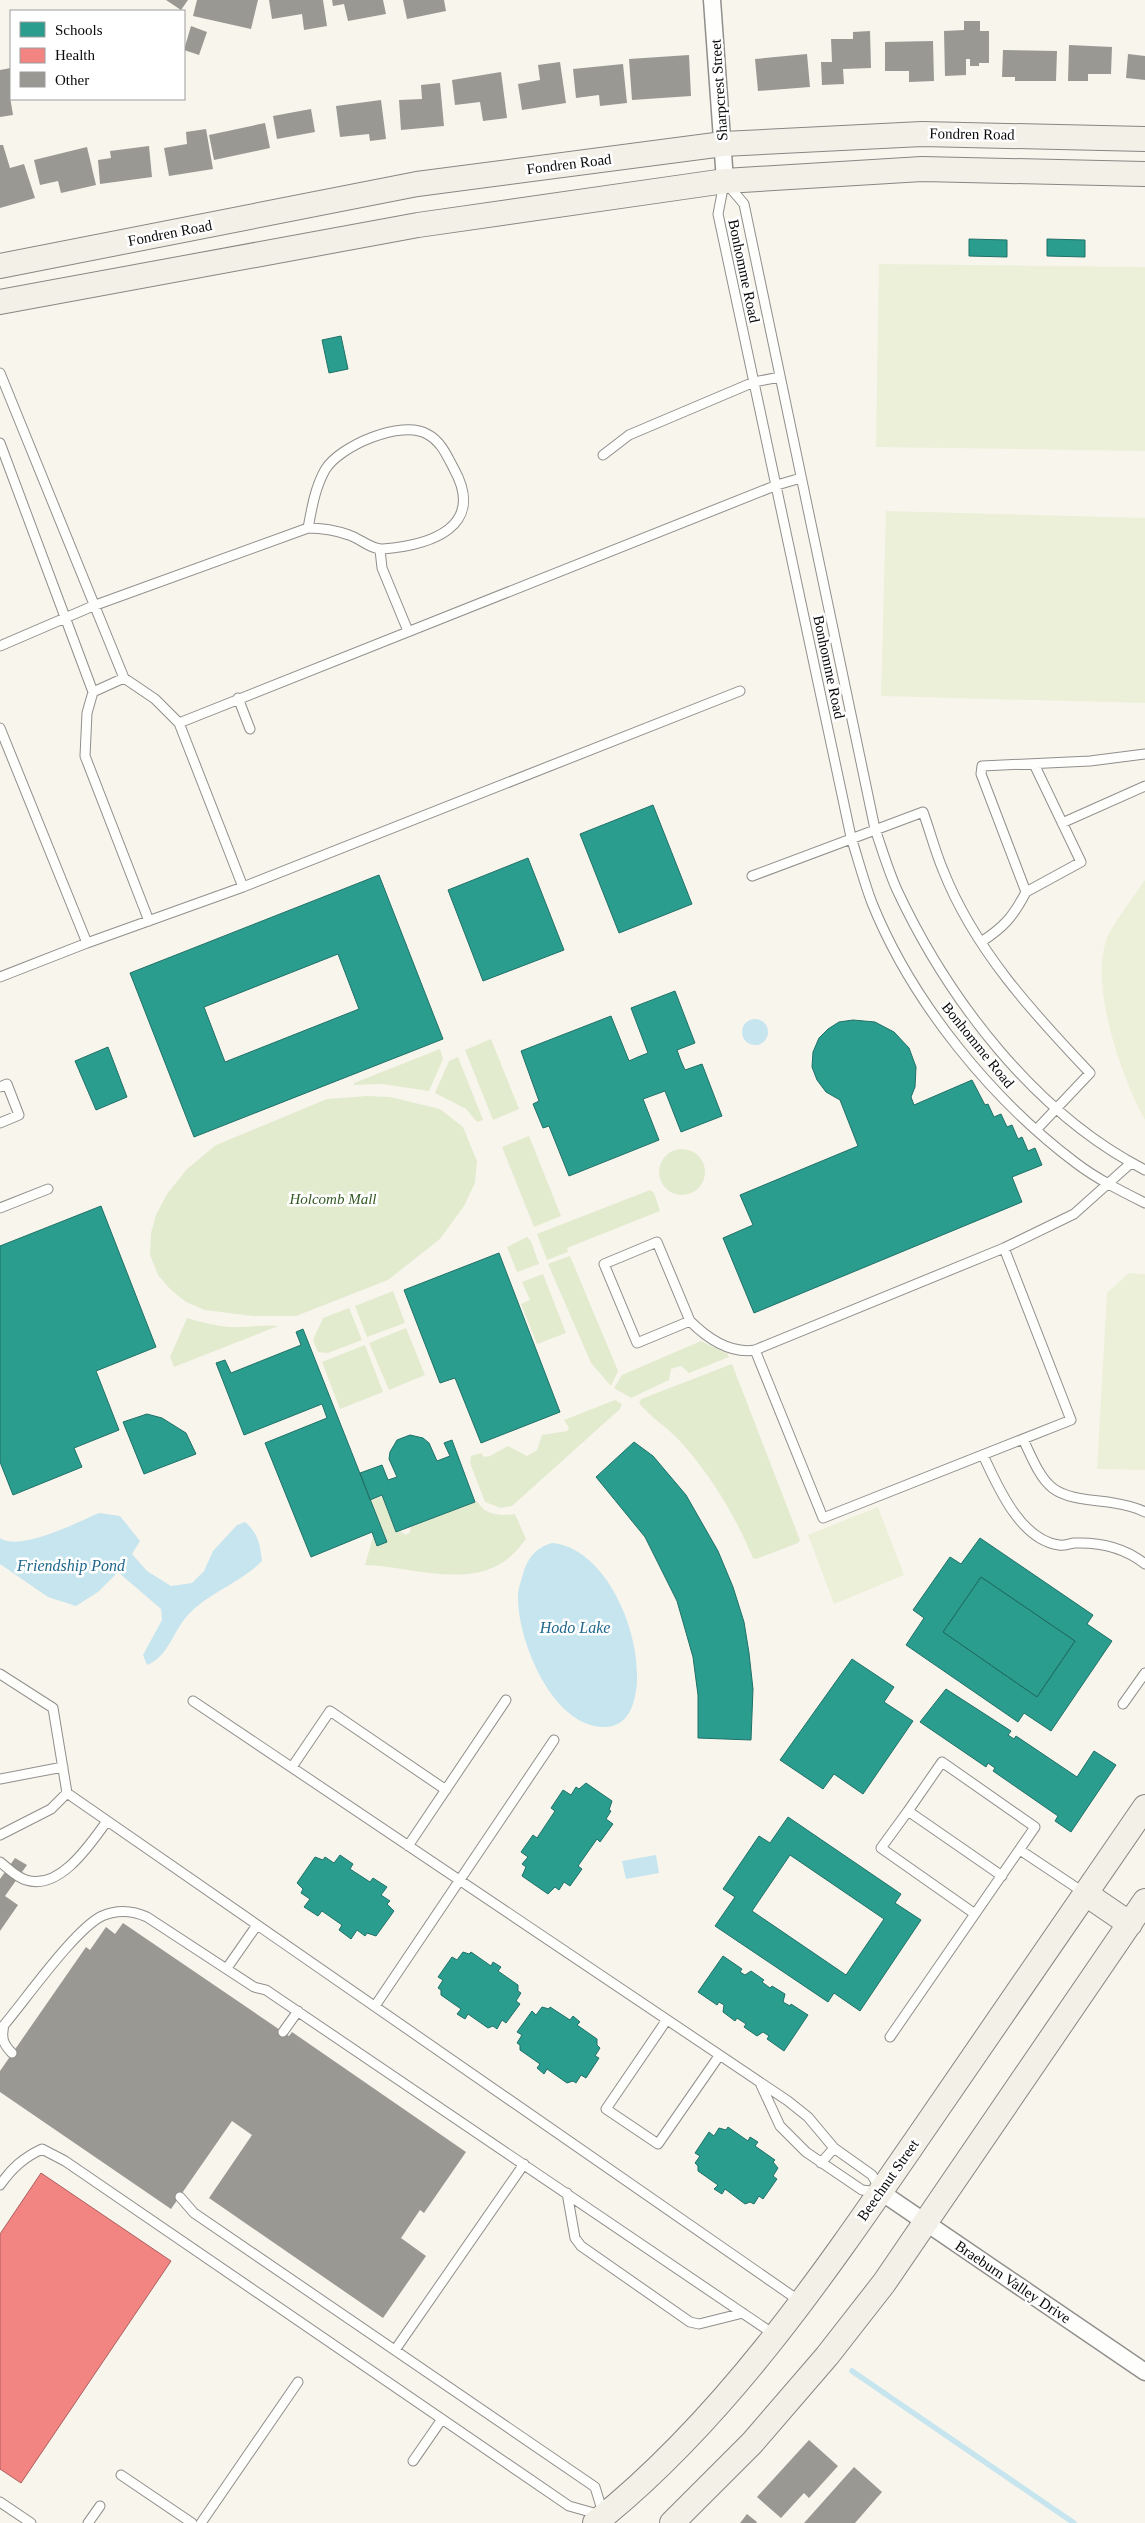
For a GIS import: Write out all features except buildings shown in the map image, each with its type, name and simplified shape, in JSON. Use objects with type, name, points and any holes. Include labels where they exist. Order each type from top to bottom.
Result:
[{"type":"main road","name":"Fondren Road","points":[[0,266],[417,184],[723,144],[922,134],[1145,139]]},
{"type":"main road","points":[[0,302],[418,225],[724,181],[922,168],[1145,174]]},
{"type":"main road","name":"Beechnut Street","points":[[603,2521],[663,2462],[738,2382],[801,2302],[881,2192],[1145,1807]]},
{"type":"main road","points":[[1086,1894],[1130,1924]]},
{"type":"main road","points":[[672,2523],[752,2443],[827,2356],[884,2283],[1145,1901]]},
{"type":"street","name":"Sharpcrest Street","points":[[712,0],[724,181]]},
{"type":"street","name":"Braeburn Valley Drive","points":[[881,2192],[1145,2372]]},
{"type":"lane","name":"Bonhomme Road","points":[[724,181],[744,204],[875,829],[896,889],[935,961],[988,1039],[1056,1108],[1131,1163],[1145,1170]]},
{"type":"lane","name":"Bonhomme Road","points":[[724,181],[718,214],[851,837],[875,910],[891,944],[929,1007],[988,1082],[1036,1130],[1077,1164],[1107,1184],[1145,1204]]},
{"type":"lane","points":[[0,373],[93,606],[124,678],[155,699],[179,723],[243,888]]},
{"type":"lane","points":[[603,455],[629,435],[754,382],[780,377]]},
{"type":"lane","points":[[0,646],[93,606],[308,528],[327,528],[350,535],[380,550],[410,545],[448,532],[458,521],[464,510],[464,495],[460,480],[440,444],[426,433],[411,430],[394,432],[376,436],[341,453],[326,468],[315,491],[308,528]]},
{"type":"lane","points":[[0,443],[93,692],[87,713],[85,756],[149,921]]},
{"type":"lane","points":[[179,723],[777,485],[801,478]]},
{"type":"lane","points":[[380,550],[382,568],[408,631]]},
{"type":"lane","points":[[93,692],[124,678]]},
{"type":"lane","points":[[0,978],[87,943],[243,888],[740,691]]},
{"type":"lane","points":[[238,698],[250,728]]},
{"type":"lane","points":[[0,728],[87,943]]},
{"type":"lane","points":[[1026,892],[981,774],[982,766],[1144,757]]},
{"type":"lane","points":[[981,942],[1004,927],[1014,914],[1026,892],[1081,862],[1034,764]]},
{"type":"lane","points":[[1062,822],[1145,786]]},
{"type":"lane","points":[[752,876],[851,837],[923,812],[943,871],[981,942],[1028,1004],[1090,1073],[1036,1130]]},
{"type":"lane","points":[[0,1087],[7,1084],[19,1116],[0,1123]]},
{"type":"lane","points":[[690,1321],[637,1344],[604,1264],[657,1242],[690,1321],[715,1341],[735,1351],[755,1350],[1004,1248],[1074,1214],[1131,1163]]},
{"type":"lane","points":[[0,1208],[48,1189]]},
{"type":"lane","points":[[755,1350],[823,1518],[1071,1420],[1004,1248]]},
{"type":"lane","points":[[1023,1439],[1043,1480],[1055,1491],[1067,1497],[1120,1504],[1145,1512]]},
{"type":"lane","points":[[983,1454],[997,1487],[1010,1508],[1038,1536],[1053,1544],[1062,1546],[1079,1543],[1116,1547],[1133,1554],[1145,1564]]},
{"type":"lane","points":[[1123,1704],[1145,1673]]},
{"type":"lane","points":[[0,1674],[53,1708],[67,1793],[801,2302]]},
{"type":"lane","points":[[408,1846],[506,1700]]},
{"type":"lane","points":[[193,1701],[808,2117],[834,2148],[872,2175],[881,2192]]},
{"type":"lane","points":[[292,1767],[330,1711],[446,1790]]},
{"type":"lane","points":[[375,2006],[554,1740]]},
{"type":"lane","points":[[890,2037],[1020,1850],[1035,1827],[942,1762],[881,1848],[975,1914]]},
{"type":"lane","points":[[0,1779],[62,1767]]},
{"type":"lane","points":[[0,1835],[51,1808],[67,1793]]},
{"type":"lane","points":[[908,1811],[1002,1876]]},
{"type":"lane","points":[[0,1862],[27,1880],[38,1881],[50,1878],[74,1863],[107,1821]]},
{"type":"lane","points":[[1020,1850],[1086,1894]]},
{"type":"lane","points":[[12,2053],[4,2045],[2,2036],[4,2025],[78,1937],[91,1923],[103,1916],[118,1911],[134,1911],[254,1987],[266,1990],[298,2010],[775,2335]]},
{"type":"lane","points":[[226,1968],[257,1925]]},
{"type":"lane","points":[[283,2032],[298,2010]]},
{"type":"lane","points":[[666,2021],[606,2109],[658,2144],[719,2056]]},
{"type":"lane","points":[[760,2084],[780,2126],[806,2152],[862,2190],[881,2192]]},
{"type":"lane","points":[[821,2163],[834,2148]]},
{"type":"lane","points":[[0,2185],[11,2170],[25,2158],[42,2150],[65,2161],[569,2506],[603,2521]]},
{"type":"lane","points":[[395,2350],[524,2164]]},
{"type":"lane","points":[[567,2193],[575,2238],[581,2246],[690,2322],[699,2324],[743,2313]]},
{"type":"lane","points":[[180,2196],[194,2213],[595,2487],[603,2521]]},
{"type":"lane","points":[[201,2523],[298,2382]]},
{"type":"lane","points":[[413,2461],[442,2419]]},
{"type":"lane","points":[[121,2475],[192,2523]]},
{"type":"lane","points":[[0,2502],[31,2523]]},
{"type":"lane","points":[[88,2523],[100,2506]]},
{"type":"green space","points":[[879,264],[1145,267],[1145,451],[876,447]]},
{"type":"green space","points":[[886,511],[1145,518],[1145,703],[881,696]]},
{"type":"green space","points":[[1145,880],[1145,1120],[1127,1081],[1111,1032],[1102,983],[1102,960],[1108,935]]},
{"type":"green space","points":[[491,1039],[519,1109],[493,1120],[465,1050]]},
{"type":"green space","points":[[440,1049],[443,1059],[429,1091],[382,1084],[354,1085],[354,1083]]},
{"type":"green space","points":[[458,1057],[483,1120],[477,1122],[466,1109],[435,1093],[449,1061]]},
{"type":"green space","name":"Holcomb Mall","points":[[367,1096],[390,1097],[440,1109],[463,1127],[477,1161],[475,1183],[464,1206],[440,1239],[388,1280],[296,1316],[252,1316],[205,1310],[186,1302],[170,1289],[158,1275],[150,1255],[151,1233],[156,1215],[167,1194],[187,1169],[216,1145],[327,1099]]},
{"type":"green space","points":[[529,1136],[561,1216],[534,1227],[502,1147]]},
{"type":"green space","points":[[677,1149],[687,1149],[701,1159],[705,1172],[701,1185],[695,1191],[687,1195],[677,1195],[663,1185],[659,1177],[659,1167],[669,1153]]},
{"type":"green space","points":[[650,1190],[654,1193],[660,1211],[567,1248],[568,1252],[547,1260],[537,1234]]},
{"type":"green space","points":[[527,1237],[531,1241],[539,1264],[517,1272],[507,1247]]},
{"type":"green space","points":[[570,1256],[618,1371],[611,1386],[591,1363],[548,1264]]},
{"type":"green space","points":[[1129,1273],[1145,1274],[1145,1470],[1097,1469],[1107,1293]]},
{"type":"green space","points":[[543,1274],[566,1333],[537,1344],[521,1304],[530,1300],[522,1282]]},
{"type":"green space","points":[[393,1291],[405,1323],[367,1337],[355,1306]]},
{"type":"green space","points":[[349,1308],[362,1340],[328,1353],[318,1352],[313,1340],[323,1318]]},
{"type":"green space","points":[[187,1318],[230,1327],[278,1326],[174,1367],[170,1357]]},
{"type":"green space","points":[[406,1328],[425,1375],[389,1390],[369,1343]]},
{"type":"green space","points":[[701,1341],[728,1354],[729,1357],[689,1373],[681,1366],[671,1369],[669,1380],[631,1398],[614,1388],[622,1375]]},
{"type":"green space","points":[[365,1345],[383,1392],[340,1409],[322,1362]]},
{"type":"green space","points":[[732,1364],[800,1540],[798,1543],[756,1559],[753,1558],[721,1496],[701,1467],[679,1440],[639,1403],[641,1399]]},
{"type":"green space","points":[[615,1400],[622,1404],[620,1409],[512,1506],[501,1508],[485,1502],[470,1463],[471,1456],[481,1453],[484,1457],[490,1456],[508,1446],[527,1456],[537,1450],[542,1435],[567,1431],[569,1428],[564,1420]]},
{"type":"green space","points":[[382,1496],[396,1533],[400,1531],[406,1535],[410,1532],[411,1527],[477,1501],[484,1510],[494,1514],[515,1514],[526,1539],[511,1556],[495,1566],[478,1572],[440,1574],[365,1565],[373,1537],[377,1547],[387,1542],[370,1500]]},
{"type":"green space","points":[[878,1507],[904,1575],[834,1604],[808,1535]]},
{"type":"water","points":[[755,1019],[764,1023],[768,1032],[764,1041],[755,1045],[746,1041],[742,1032],[746,1023]]},
{"type":"water","name":"Friendship Pond","points":[[99,1513],[120,1516],[140,1541],[132,1554],[147,1571],[171,1586],[192,1583],[204,1571],[213,1551],[237,1525],[245,1522],[258,1539],[262,1561],[244,1576],[215,1593],[188,1615],[161,1656],[147,1665],[143,1655],[162,1620],[161,1609],[118,1572],[98,1592],[76,1606],[48,1597],[0,1564],[0,1538],[9,1541],[35,1539],[64,1529]]},
{"type":"water","name":"Hodo Lake","points":[[552,1543],[574,1550],[593,1564],[610,1585],[623,1609],[632,1636],[637,1663],[636,1688],[629,1713],[624,1720],[613,1726],[605,1727],[586,1723],[569,1713],[554,1697],[541,1678],[531,1657],[519,1614],[519,1588],[527,1563],[533,1554]]},
{"type":"water","points":[[656,1855],[659,1873],[626,1879],[622,1861]]},
{"type":"waterway","points":[[852,2371],[1074,2523]]}]
